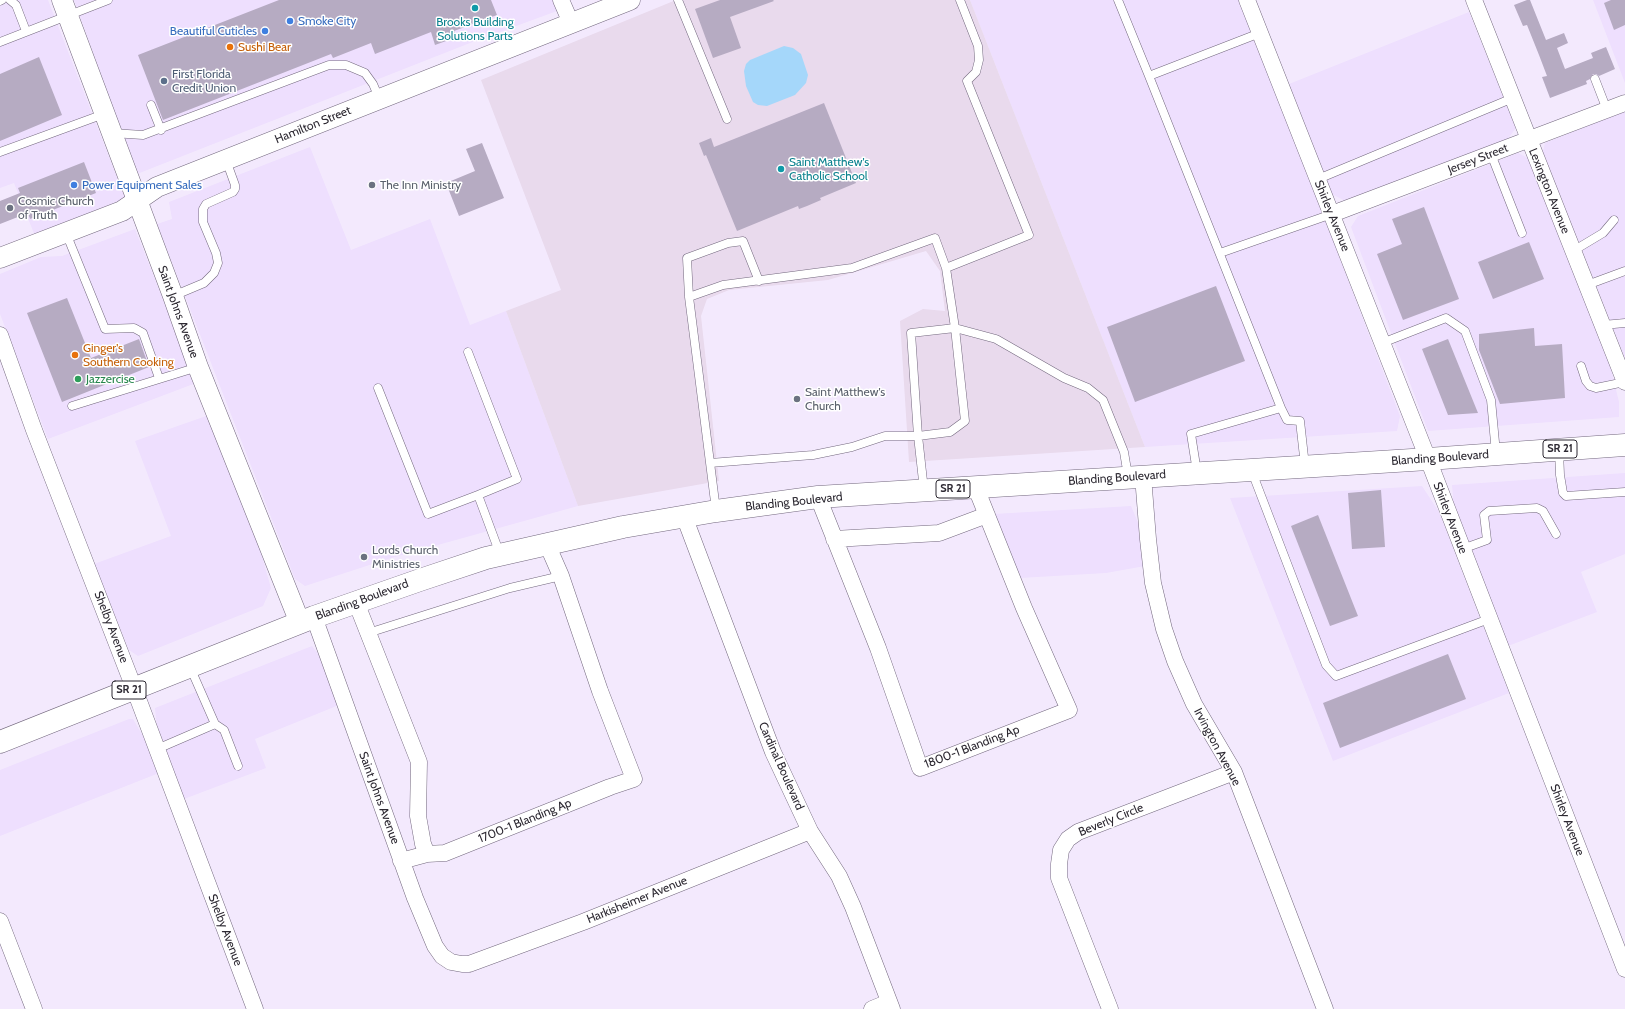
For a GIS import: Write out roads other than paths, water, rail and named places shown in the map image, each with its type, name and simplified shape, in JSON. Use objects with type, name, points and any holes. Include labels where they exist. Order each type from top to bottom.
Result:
[{"type":"main road","name":"Blanding Boulevard","points":[[0,742],[134,688],[356,602],[501,554],[623,527],[716,511],[818,497],[1428,459],[1625,445]]},
{"type":"street","points":[[561,0],[571,23]]},
{"type":"street","name":"Hamilton Street","points":[[0,258],[122,211],[157,187],[630,0]]},
{"type":"street","name":"Shirley Avenue","points":[[1247,0],[1428,459],[1625,969]]},
{"type":"street","name":"Lexington Avenue","points":[[1474,0],[1625,382]]},
{"type":"street","name":"Saint Johns Avenue","points":[[65,8],[173,296],[198,367],[307,620],[435,946],[442,956],[451,962],[462,964]]},
{"type":"street","name":"Jersey Street","points":[[1332,214],[1625,103]]},
{"type":"street","name":"Shelby Avenue","points":[[0,335],[34,430],[134,688],[255,1009]]},
{"type":"street","name":"Irvington Avenue","points":[[1136,477],[1148,539],[1153,583],[1164,629],[1175,661],[1194,704],[1234,772],[1325,1009]]},
{"type":"street","name":"1800-1 Blanding Ap","points":[[818,497],[878,648],[920,768],[1069,710],[1024,608],[976,488]]},
{"type":"street","points":[[834,539],[939,533],[987,515]]},
{"type":"street","name":"Cardinal Boulevard","points":[[684,516],[773,752],[810,831],[839,876],[853,907],[891,1006]]},
{"type":"street","name":"1700-1 Blanding Ap","points":[[427,854],[445,853],[610,787],[634,779],[600,691],[561,576],[547,544]]},
{"type":"street","points":[[356,602],[419,762],[418,816],[423,844],[427,854],[401,861]]},
{"type":"street","name":"Beverly Circle","points":[[1110,1009],[1060,878],[1059,864],[1061,850],[1068,839],[1078,832],[1234,772]]},
{"type":"street","name":"Harkisheimer Avenue","points":[[462,964],[469,964],[583,922],[810,831]]},
{"type":"street","points":[[0,921],[34,1009]]},
{"type":"street","points":[[872,1009],[891,1006]]},
{"type":"lane","points":[[10,0],[16,5],[26,31]]},
{"type":"lane","points":[[0,42],[26,31],[65,8],[108,0]]},
{"type":"lane","points":[[678,0],[726,119]]},
{"type":"lane","points":[[946,268],[1030,235],[967,81],[976,72],[979,60],[978,46],[960,0]]},
{"type":"lane","points":[[1118,0],[1281,408],[1287,420],[1300,421],[1305,466]]},
{"type":"lane","points":[[1149,76],[1260,33]]},
{"type":"lane","points":[[111,133],[143,136],[329,65],[346,65],[365,73],[379,98]]},
{"type":"lane","points":[[1594,79],[1607,110]]},
{"type":"lane","points":[[1318,179],[1513,98]]},
{"type":"lane","points":[[151,105],[161,130]]},
{"type":"lane","points":[[0,152],[104,114]]},
{"type":"lane","points":[[1491,154],[1522,233]]},
{"type":"lane","points":[[173,296],[204,284],[214,273],[218,263],[216,253],[203,222],[203,209],[206,204],[233,192],[235,185],[226,160]]},
{"type":"lane","points":[[1220,253],[1258,239],[1293,229],[1332,214]]},
{"type":"lane","points":[[1573,251],[1603,234],[1614,220]]},
{"type":"lane","points":[[66,232],[105,329],[134,328],[143,333],[159,378]]},
{"type":"lane","points":[[689,297],[723,286],[852,268],[935,238],[946,268],[955,328],[965,421],[950,432],[918,436],[885,436],[852,447],[813,455],[710,463]]},
{"type":"lane","points":[[716,511],[689,297],[687,258],[728,243],[743,240],[759,281]]},
{"type":"lane","points":[[1587,285],[1625,271]]},
{"type":"lane","points":[[1382,343],[1446,318],[1465,331],[1491,400],[1496,454]]},
{"type":"lane","points":[[1603,325],[1625,322]]},
{"type":"lane","points":[[924,490],[918,436],[911,333],[955,328],[996,339],[1064,378],[1088,388],[1103,400],[1136,477]]},
{"type":"lane","points":[[378,388],[428,514],[478,495],[517,479],[468,352]]},
{"type":"lane","points":[[1581,366],[1586,381],[1590,386],[1596,388],[1625,382]]},
{"type":"lane","points":[[72,406],[198,367]]},
{"type":"lane","points":[[1197,473],[1191,434],[1281,408]]},
{"type":"lane","points":[[1559,450],[1560,475],[1563,493],[1566,496],[1625,492]]},
{"type":"lane","points":[[1251,469],[1326,665],[1336,676],[1489,619]]},
{"type":"lane","points":[[478,495],[501,554]]},
{"type":"lane","points":[[1462,548],[1488,540],[1484,515],[1489,511],[1537,508],[1543,511],[1556,534]]},
{"type":"lane","points":[[368,633],[510,588],[561,576]]},
{"type":"lane","points":[[190,666],[215,724],[224,730],[238,766]]},
{"type":"lane","points":[[157,749],[215,724]]},
{"type":"water","points":[[784,46],[793,48],[801,54],[808,75],[806,83],[795,95],[767,106],[758,105],[753,102],[746,86],[744,71],[746,64],[750,60]]},
{"type":"place","name":"Brooks Building Solutions Parts","points":[[475,8]]},
{"type":"place","name":"Smoke City","points":[[290,21]]},
{"type":"place","name":"Beautiful Cuticles","points":[[265,31]]},
{"type":"place","name":"Sushi Bear","points":[[230,47]]},
{"type":"place","name":"First Florida Credit Union","points":[[164,81]]},
{"type":"place","name":"Saint Matthew's Catholic School","points":[[781,169]]},
{"type":"place","name":"Power Equipment Sales","points":[[74,185]]},
{"type":"place","name":"The Inn Ministry","points":[[372,185]]},
{"type":"place","name":"Cosmic Church of Truth","points":[[10,208]]},
{"type":"place","name":"Ginger's Southern Cooking","points":[[75,355]]},
{"type":"place","name":"Jazzercise","points":[[78,379]]},
{"type":"place","name":"Saint Matthew's Church","points":[[797,399]]},
{"type":"place","name":"Lords Church Ministries","points":[[364,557]]}]
